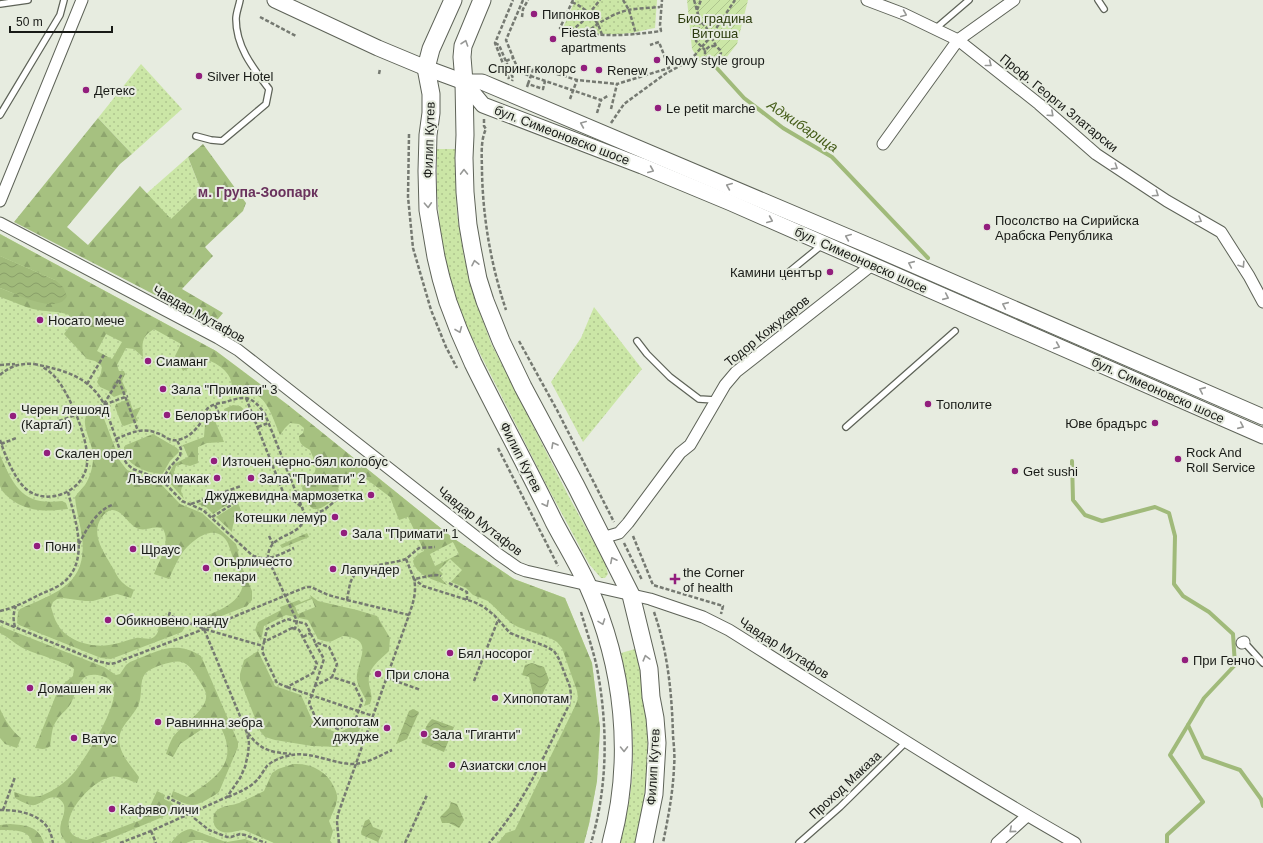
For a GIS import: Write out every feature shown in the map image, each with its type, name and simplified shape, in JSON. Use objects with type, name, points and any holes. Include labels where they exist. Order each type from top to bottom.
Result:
[{"type":"main road","name":"бул. Симеоновско шосе","points":[[275,0],[378,48],[426,68],[464,82],[482,82],[508,92],[872,246],[1263,417]]},
{"type":"main road","points":[[426,68],[431,49],[453,0]]},
{"type":"main road","name":"Филип Кутев","points":[[482,0],[463,46],[462,68],[466,135],[464,158],[465,186],[468,225],[478,279],[501,341],[516,373],[602,538],[638,590],[656,724],[657,743],[654,794],[644,843]]},
{"type":"main road","name":"Филип Кутев","points":[[426,68],[431,94],[427,171],[428,210],[436,257],[448,302],[473,363],[588,586],[605,631],[617,680],[622,716],[624,756],[623,778],[612,843]]},
{"type":"main road","name":"бул. Симеоновско шосе","points":[[464,82],[483,106],[642,166],[1263,436]]},
{"type":"street","points":[[0,202],[82,0]]},
{"type":"street","name":"Проф. Георги Златарски","points":[[867,0],[904,14],[958,40],[1039,104],[1096,154],[1167,201],[1221,232],[1249,276],[1263,302]]},
{"type":"street","points":[[883,144],[958,40],[1014,0]]},
{"type":"street","name":"Чавдар Мутафов","points":[[0,223],[238,350],[498,554],[518,568],[588,586],[638,590],[650,600],[688,612],[718,624],[906,742],[1027,816],[1075,843]]},
{"type":"street","name":"Тодор Кожухаров","points":[[619,533],[680,453],[690,446],[725,385],[736,372],[872,265]]},
{"type":"street","points":[[602,538],[619,533]]},
{"type":"street","points":[[996,843],[1027,816]]},
{"type":"lane","points":[[3,3],[28,0]]},
{"type":"lane","points":[[0,115],[60,15],[64,0]]},
{"type":"lane","points":[[196,136],[210,140],[222,141],[266,104],[269,89],[252,67],[242,48],[238,34],[236,17],[240,0]]},
{"type":"lane","points":[[935,29],[969,0]]},
{"type":"lane","points":[[1098,0],[1104,9]]},
{"type":"lane","points":[[784,276],[824,244]]},
{"type":"lane","points":[[846,427],[955,331]]},
{"type":"lane","points":[[637,341],[647,354],[670,377],[699,399],[716,400]]},
{"type":"lane","points":[[1243,642],[1263,663]]},
{"type":"lane","name":"Проход Маказа","points":[[798,843],[840,807],[906,742]]},
{"type":"path","points":[[511,83],[495,43],[513,0]]},
{"type":"path","points":[[523,0],[506,40],[519,72],[601,100],[609,96]]},
{"type":"path","points":[[522,17],[523,9],[528,0]]},
{"type":"path","points":[[571,31],[582,22],[600,0]]},
{"type":"path","points":[[624,0],[629,10],[636,34]]},
{"type":"path","points":[[602,35],[598,24],[589,13],[572,1],[560,30],[602,35],[636,34],[661,31],[660,7],[662,0]]},
{"type":"path","points":[[694,0],[700,21],[696,41],[705,50],[704,53],[707,59],[712,61],[716,60],[721,53],[706,27],[700,21]]},
{"type":"path","points":[[697,10],[701,0]]},
{"type":"path","points":[[608,126],[624,104],[665,74],[687,62],[702,47],[711,36],[734,0]]},
{"type":"path","points":[[586,34],[598,24],[629,10],[660,7]]},
{"type":"path","points":[[260,17],[296,36]]},
{"type":"path","points":[[545,81],[543,89],[528,84],[534,66],[577,80],[617,84],[669,68],[659,42],[650,45]]},
{"type":"path","points":[[495,43],[500,45],[513,78]]},
{"type":"path","points":[[705,50],[710,46],[716,46]]},
{"type":"path","points":[[506,61],[514,58]]},
{"type":"path","points":[[546,70],[548,65]]},
{"type":"path","points":[[379,74],[380,69]]},
{"type":"path","points":[[568,104],[577,80]]},
{"type":"path","points":[[611,109],[617,84]]},
{"type":"path","points":[[597,113],[601,100]]},
{"type":"path","points":[[484,126],[486,130],[483,136],[483,201],[490,246],[507,311]]},
{"type":"path","points":[[519,340],[557,410],[619,533],[638,590]]},
{"type":"path","points":[[87,384],[104,355]]},
{"type":"path","points":[[0,375],[10,367],[22,364]]},
{"type":"path","points":[[0,440],[12,468],[26,488],[37,494],[49,496],[61,495],[68,492],[81,480],[86,469],[88,463],[86,448],[76,414],[66,393],[55,376],[45,368],[34,364]]},
{"type":"path","points":[[0,365],[34,364],[68,372],[87,384],[96,392],[104,404],[122,456],[130,467],[162,480],[182,501],[203,510],[257,558],[268,559],[294,548]]},
{"type":"path","points":[[104,404],[122,374]]},
{"type":"path","points":[[118,380],[126,396],[138,431]]},
{"type":"path","points":[[59,421],[126,396]]},
{"type":"path","points":[[116,439],[138,431],[151,431],[173,440],[177,440],[198,428],[207,410],[215,405],[246,397],[258,405],[265,414],[305,515],[304,520],[297,531],[278,539],[273,544],[268,555],[268,559],[284,596],[297,621],[295,629]]},
{"type":"path","points":[[246,397],[283,492],[304,510]]},
{"type":"path","points":[[215,405],[221,418]]},
{"type":"path","points":[[258,427],[268,423]]},
{"type":"path","points":[[1,444],[16,438]]},
{"type":"path","points":[[162,480],[170,467],[180,456],[181,449],[177,440]]},
{"type":"path","points":[[191,505],[219,493],[241,486]]},
{"type":"path","points":[[226,491],[231,504]]},
{"type":"path","points":[[68,492],[79,545]]},
{"type":"path","points":[[304,520],[324,510],[345,493]]},
{"type":"path","points":[[212,517],[236,502]]},
{"type":"path","points":[[0,611],[16,606],[60,585],[65,581],[73,571],[76,564],[79,545],[85,533],[95,518],[107,507],[112,505]]},
{"type":"path","points":[[628,523],[653,585],[723,606],[718,624]]},
{"type":"path","points":[[269,536],[273,544]]},
{"type":"path","points":[[347,600],[351,580],[354,574],[364,568],[406,559],[419,548],[435,547]]},
{"type":"path","points":[[339,843],[337,832],[338,814],[374,716],[415,595],[416,586],[406,559]]},
{"type":"path","points":[[414,579],[429,577],[436,574],[441,576]]},
{"type":"path","points":[[414,579],[423,586],[484,607],[510,633],[545,646],[554,651],[559,659],[570,686],[571,695],[565,712],[535,774],[521,800],[505,824],[489,843]]},
{"type":"path","points":[[449,583],[467,592],[467,600]]},
{"type":"path","points":[[0,621],[97,661],[110,664],[120,662],[204,629],[306,587],[311,587],[328,595],[409,615]]},
{"type":"path","points":[[15,627],[13,622],[14,610],[16,606]]},
{"type":"path","points":[[579,607],[596,667],[602,702],[605,735],[604,779],[598,821],[591,843]]},
{"type":"path","points":[[170,612],[169,615],[204,629],[263,646]]},
{"type":"path","points":[[332,677],[354,684],[362,700],[358,711],[355,721],[338,729],[317,721],[309,702],[312,695],[324,660],[306,624],[287,619],[267,629],[262,651],[278,683],[287,687],[312,695],[358,711],[374,716]]},
{"type":"path","points":[[474,681],[498,620]]},
{"type":"path","points":[[264,642],[292,628],[300,630],[317,664],[313,673],[287,687]]},
{"type":"path","points":[[204,629],[247,733],[249,743],[245,767],[240,778],[227,797]]},
{"type":"path","points":[[303,638],[311,634]]},
{"type":"path","points":[[315,642],[329,647],[337,664],[332,677],[315,686]]},
{"type":"path","points":[[387,678],[421,690]]},
{"type":"path","points":[[247,733],[257,744],[267,750],[305,755],[347,764],[356,764],[369,761],[392,750]]},
{"type":"path","points":[[120,843],[190,814],[248,787],[256,782],[270,763],[285,756],[294,754]]},
{"type":"path","points":[[16,778],[2,810],[15,811],[36,817],[48,828],[53,843]]},
{"type":"path","points":[[406,843],[427,795]]},
{"type":"path","points":[[169,796],[168,798],[178,801],[184,806],[204,827],[223,836],[230,837],[240,834],[266,843]]},
{"type":"path","points":[[151,831],[156,843]]},
{"type":"green space","points":[[575,0],[657,0],[655,28],[631,33],[605,34],[588,33],[563,28]]},
{"type":"green space","name":"Био градина Витоша","points":[[687,0],[748,0],[737,44],[722,63],[703,66],[692,49]]},
{"type":"green space","points":[[141,64],[182,109],[132,154],[98,118]]},
{"type":"green space","points":[[98,118],[132,154],[120,164],[67,227],[88,245],[140,186],[171,219],[201,190],[188,157],[203,144],[246,203],[243,211],[205,247],[213,256],[182,289],[223,313],[213,325],[14,222]]},
{"type":"green space","points":[[437,149],[455,149],[457,214],[464,257],[475,299],[491,343],[568,495],[605,563],[608,574],[605,578],[601,578],[589,564],[546,484],[466,326],[447,272],[441,241],[437,193]]},
{"type":"green space","points":[[188,157],[201,190],[171,220],[146,194]]},
{"type":"green space","points":[[0,234],[216,351],[288,405],[453,538],[514,579],[565,598],[592,663],[600,728],[597,781],[584,843],[0,843]]},
{"type":"green space","points":[[0,234],[216,351],[288,405],[453,538],[514,579],[565,598],[592,663],[600,728],[597,781],[584,843],[498,843],[506,833],[515,830],[578,698],[562,648],[557,642],[550,638],[518,627],[511,623],[488,601],[473,595],[466,588],[451,582],[462,570],[450,559],[439,570],[443,574],[440,577],[447,585],[422,574],[415,566],[413,561],[417,555],[424,551],[408,517],[399,520],[390,497],[361,475],[353,475],[345,481],[341,480],[336,495],[332,500],[321,508],[312,508],[307,502],[302,488],[315,472],[315,462],[310,450],[303,446],[300,441],[299,436],[303,433],[304,428],[299,424],[290,423],[280,435],[269,409],[259,396],[242,390],[231,390],[232,384],[227,373],[223,368],[211,362],[200,359],[191,367],[183,371],[175,356],[181,344],[154,329],[143,341],[143,357],[134,349],[126,348],[117,365],[119,371],[124,371],[125,374],[122,381],[127,392],[114,397],[109,391],[100,387],[97,382],[102,366],[95,361],[87,359],[64,334],[69,327],[69,315],[33,309],[0,297],[0,288],[15,294],[55,280],[0,256]],"holes":[[[106,334],[122,342],[112,359],[97,351]],[[453,542],[459,554],[435,566],[430,554]]]},
{"type":"green space","points":[[594,307],[642,369],[583,442],[551,382],[581,338]]},
{"type":"green space","points":[[129,399],[133,410],[141,407],[136,417],[138,421],[124,426],[122,425],[115,407],[116,404]]},
{"type":"green space","points":[[233,405],[240,406],[247,412],[236,412],[226,416],[224,409]]},
{"type":"green space","points":[[96,412],[102,413],[120,461],[127,470],[160,483],[180,504],[202,513],[236,544],[239,560],[252,591],[252,600],[247,606],[204,623],[193,621],[224,608],[237,598],[241,591],[243,583],[226,540],[221,535],[215,533],[209,533],[197,538],[183,552],[169,579],[154,574],[165,546],[166,540],[163,529],[139,529],[132,525],[123,515],[116,511],[109,511],[104,515],[99,523],[97,536],[101,548],[120,579],[125,585],[134,590],[131,598],[117,594],[93,601],[63,598],[57,599],[53,602],[51,607],[58,625],[67,635],[80,642],[102,646],[116,644],[136,638],[147,639],[154,637],[158,633],[159,624],[163,615],[182,623],[185,627],[182,632],[111,659],[101,658],[17,623],[18,612],[20,609],[57,592],[74,577],[80,566],[82,537],[75,497],[85,485],[92,468],[93,453],[86,431],[85,420],[86,416]]},
{"type":"green space","points":[[212,414],[224,442],[207,443],[198,447],[198,463],[190,466],[182,464],[176,466],[174,472],[177,480],[183,483],[181,491],[184,499],[168,481],[167,477],[174,464],[188,457],[183,445],[204,437],[206,421]]},
{"type":"green space","points":[[153,434],[177,448],[179,452],[170,461],[163,473],[160,474],[142,469],[131,463],[125,453],[124,447],[126,445]]},
{"type":"green space","points":[[0,455],[15,485],[22,492],[29,497],[38,500],[49,502],[62,501],[66,503],[68,509],[36,510],[21,505],[7,496],[0,486]]},
{"type":"green space","points":[[225,494],[228,504],[213,514],[206,507],[197,504]]},
{"type":"green space","points":[[238,503],[242,513],[235,521],[232,532],[216,517]]},
{"type":"green space","points":[[307,533],[309,537],[282,548],[280,545]]},
{"type":"green space","points":[[310,595],[318,601],[377,616],[390,638],[389,651],[376,663],[369,676],[372,698],[370,704],[364,706],[366,700],[357,680],[362,652],[362,646],[359,641],[343,636],[329,642],[318,639],[308,620],[286,615],[264,626],[261,641],[255,630],[258,622],[281,610],[280,607],[299,600],[301,602],[311,598]],"holes":[[[312,599],[315,607],[298,614],[295,606]]]},
{"type":"green space","points":[[0,626],[104,667],[116,675],[120,674],[130,662],[157,651],[183,648],[201,656],[238,742],[238,747],[219,792],[196,805],[190,805],[171,797],[173,791],[187,797],[215,776],[225,763],[227,746],[225,737],[218,722],[214,721],[180,744],[173,757],[166,754],[173,737],[202,708],[205,703],[206,696],[196,675],[184,663],[175,662],[161,665],[148,671],[143,677],[138,706],[122,728],[119,738],[121,750],[124,756],[139,777],[137,783],[117,777],[110,777],[101,781],[81,798],[74,808],[69,819],[69,829],[75,836],[87,840],[141,820],[147,813],[157,791],[165,795],[164,799],[172,803],[172,811],[165,816],[100,843],[67,843],[63,838],[60,828],[64,814],[64,805],[61,800],[54,797],[48,798],[35,805],[30,805],[15,798],[14,792],[36,797],[54,789],[71,776],[84,759],[106,721],[114,697],[113,683],[102,676],[89,675],[85,677],[81,681],[71,704],[55,723],[50,746],[45,749],[35,748],[58,690],[73,676],[74,669],[63,663],[21,647],[0,633]]},
{"type":"green space","points":[[635,649],[645,697],[648,746],[647,771],[635,843],[620,843],[630,798],[633,764],[631,715],[621,653]]},
{"type":"green space","points":[[258,651],[275,686],[301,695],[314,724],[338,733],[357,724],[359,719],[361,725],[359,731],[344,739],[339,747],[312,746],[265,737],[260,731],[240,680],[244,660]]},
{"type":"green space","points":[[0,709],[14,732],[21,738],[17,748],[5,744],[0,738]]},
{"type":"green space","points":[[293,764],[306,765],[318,769],[331,781],[334,787],[337,798],[335,808],[329,821],[333,831],[330,841],[332,843],[274,843],[244,830],[226,832],[220,831],[216,828],[213,818],[217,810],[225,806],[239,803],[264,791],[272,773],[278,769]]},
{"type":"green space","points":[[10,824],[26,826],[35,830],[42,837],[44,843],[32,843],[27,835],[19,831],[0,830],[0,825]]},
{"type":"green space","points":[[191,829],[227,842],[245,839],[255,843],[210,843],[202,840],[194,840],[186,843],[171,843],[180,834]]},
{"type":"water","points":[[0,256],[55,280],[63,287],[67,296],[62,302],[45,304],[0,288]]},
{"type":"water","points":[[532,663],[544,667],[549,680],[541,697],[533,694],[529,677],[522,675],[525,665]]},
{"type":"water","points":[[413,709],[419,712],[407,739],[396,744],[409,711]]},
{"type":"water","points":[[432,719],[454,727],[444,752],[422,743],[425,730]]},
{"type":"water","points":[[451,802],[457,804],[464,820],[459,828],[449,823],[442,823],[440,817],[449,808]]},
{"type":"water","points":[[369,819],[373,827],[383,831],[378,842],[362,835],[361,832],[365,821]]},
{"type":"waterway","name":"Аджибарица","points":[[714,65],[744,98],[783,128],[832,157],[928,258]]},
{"type":"waterway","name":"Аджибарица","points":[[1072,461],[1073,500],[1085,515],[1102,521],[1155,507],[1169,513],[1175,536],[1174,584],[1183,596],[1209,612],[1233,634],[1235,665],[1204,698],[1188,725],[1203,757],[1240,770],[1261,799],[1263,806]]},
{"type":"waterway","points":[[1167,843],[1167,835],[1203,802],[1170,755],[1188,725]]},
{"type":"place","name":"Пипонков","points":[[534,14]]},
{"type":"place","name":"Fiesta apartments","points":[[553,39]]},
{"type":"place","name":"Nowy style group","points":[[657,60]]},
{"type":"place","name":"Спринг колорс","points":[[584,68]]},
{"type":"place","name":"Renew","points":[[599,70]]},
{"type":"place","name":"Silver Hotel","points":[[199,76]]},
{"type":"place","name":"Детекс","points":[[86,90]]},
{"type":"place","name":"Le petit marche","points":[[658,108]]},
{"type":"place","name":"Посолство на Сирийска Арабска Република","points":[[987,227]]},
{"type":"place","name":"Камини център","points":[[830,272]]},
{"type":"place","name":"Носато мече","points":[[40,320]]},
{"type":"place","name":"Сиаманг","points":[[148,361]]},
{"type":"place","name":"Зала \"Примати\" 3","points":[[163,389]]},
{"type":"place","name":"Тополите","points":[[928,404]]},
{"type":"place","name":"Белорък гибон","points":[[167,415]]},
{"type":"place","name":"Черен лешояд (Картал)","points":[[13,416]]},
{"type":"place","name":"Юве брадърс","points":[[1155,423]]},
{"type":"place","name":"Скален орел","points":[[47,453]]},
{"type":"place","name":"Rock And Roll Service","points":[[1178,459]]},
{"type":"place","name":"Източен черно-бял колобус","points":[[214,461]]},
{"type":"place","name":"Get sushi","points":[[1015,471]]},
{"type":"place","name":"Лъвски макак","points":[[217,478]]},
{"type":"place","name":"Зала \"Примати\" 2","points":[[251,478]]},
{"type":"place","name":"Джуджевидна мармозетка","points":[[371,495]]},
{"type":"place","name":"Котешки лемур","points":[[335,517]]},
{"type":"place","name":"Зала \"Примати\" 1","points":[[344,533]]},
{"type":"place","name":"Пони","points":[[37,546]]},
{"type":"place","name":"Щраус","points":[[133,549]]},
{"type":"place","name":"Огърличесто пекари","points":[[206,568]]},
{"type":"place","name":"Лапундер","points":[[333,569]]},
{"type":"place","name":"the Corner of health","points":[[675,579]]},
{"type":"place","name":"Обикновено нанду","points":[[108,620]]},
{"type":"place","name":"Бял носорог","points":[[450,653]]},
{"type":"place","name":"При Генчо","points":[[1185,660]]},
{"type":"place","name":"При слона","points":[[378,674]]},
{"type":"place","name":"Домашен як","points":[[30,688]]},
{"type":"place","name":"Хипопотам","points":[[495,698]]},
{"type":"place","name":"Равнинна зебра","points":[[158,722]]},
{"type":"place","name":"Хипопотам джудже","points":[[387,728]]},
{"type":"place","name":"Зала \"Гиганти\"","points":[[424,734]]},
{"type":"place","name":"Ватус","points":[[74,738]]},
{"type":"place","name":"Азиатски слон","points":[[452,765]]},
{"type":"place","name":"Кафяво личи","points":[[112,809]]},
{"type":"district","name":"м. Група-Зоопарк","points":[[258,192]]}]
